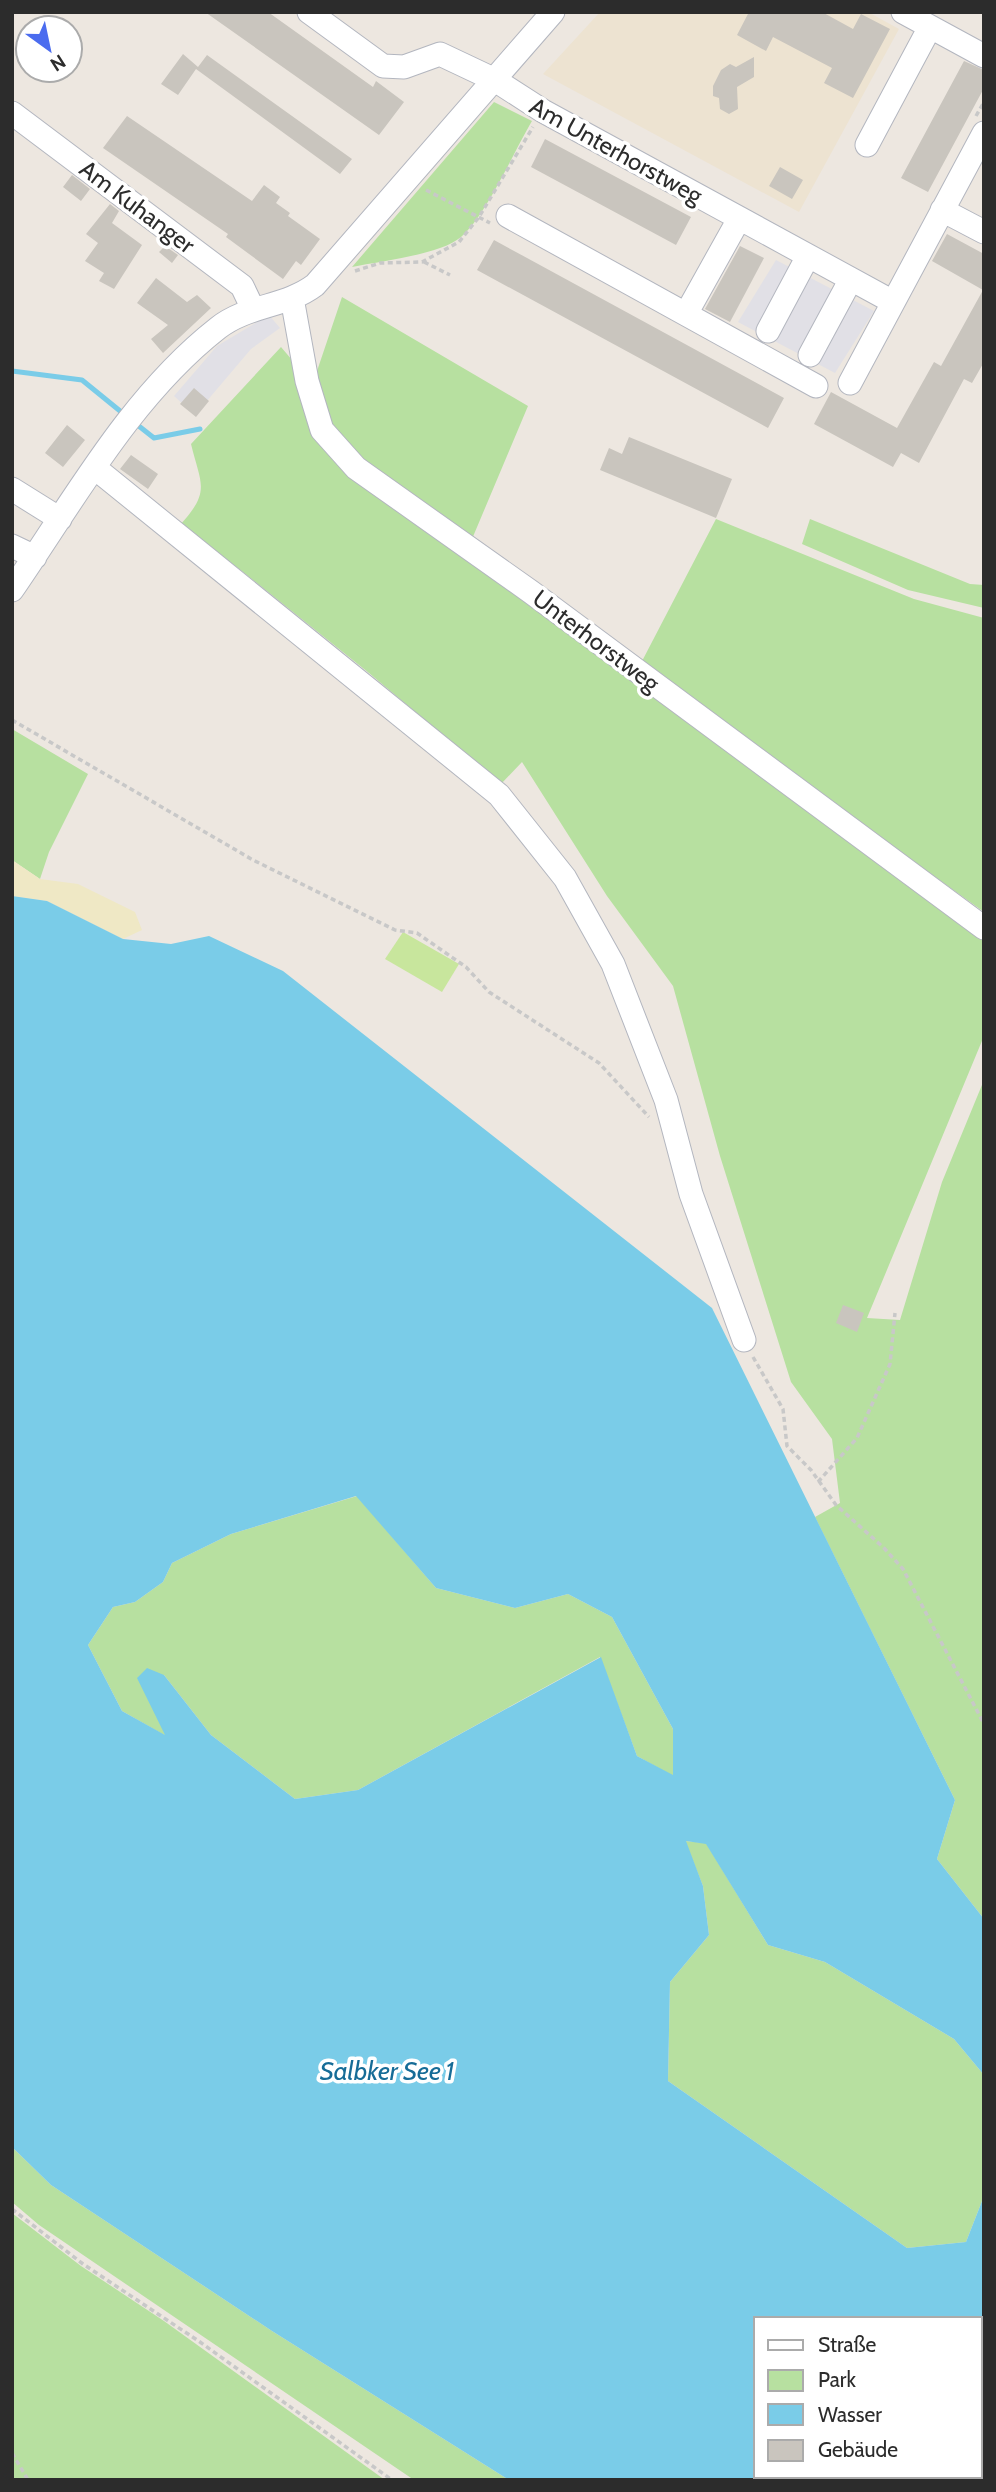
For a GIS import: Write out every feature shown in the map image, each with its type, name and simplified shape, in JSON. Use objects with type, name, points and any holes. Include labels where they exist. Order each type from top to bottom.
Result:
[{"type":"street","points":[[309,12],[383,66],[404,67],[440,54],[495,80]]},
{"type":"street","points":[[12,590],[138,410],[220,326],[253,309],[307,291],[324,276],[553,12]]},
{"type":"street","points":[[903,12],[984,56]]},
{"type":"street","points":[[867,145],[930,27]]},
{"type":"street","name":"Am Unterhorstweg","points":[[495,80],[543,111],[893,302]]},
{"type":"street","name":"Am Kuhanger","points":[[12,113],[242,286],[253,309]]},
{"type":"street","points":[[850,383],[984,133]]},
{"type":"street","points":[[942,210],[984,232]]},
{"type":"street","points":[[508,216],[816,386]]},
{"type":"street","points":[[686,314],[739,219]]},
{"type":"street","points":[[768,331],[808,256]]},
{"type":"street","points":[[810,355],[851,279]]},
{"type":"street","name":"Unterhorstweg","points":[[292,298],[307,382],[322,429],[356,468],[531,592],[984,928]]},
{"type":"street","points":[[95,468],[499,795],[565,878],[613,964],[661,1088],[691,1194],[744,1340]]},
{"type":"street","points":[[12,489],[61,519]]},
{"type":"street","points":[[12,545],[35,557]]},
{"type":"path","points":[[349,273],[380,263],[422,262],[459,243],[479,217],[543,111]]},
{"type":"path","points":[[422,262],[450,275]]},
{"type":"path","points":[[12,720],[253,860],[395,930],[417,933],[466,967],[489,992],[599,1063],[651,1118]]},
{"type":"path","points":[[818,1482],[857,1438],[890,1364],[895,1312]]},
{"type":"path","points":[[744,1340],[783,1409],[787,1446],[811,1469],[836,1505],[903,1569],[984,1724]]},
{"type":"path","points":[[12,2210],[83,2264],[180,2328],[392,2480]]},
{"type":"path","points":[[12,2453],[28,2480]]},
{"type":"shaded area","points":[[600,12],[868,12],[899,29],[799,212],[543,74]]},
{"type":"shaded area","points":[[776,260],[874,311],[835,373],[738,322]]},
{"type":"shaded area","points":[[269,315],[280,328],[251,349],[195,415],[174,396],[217,346]]},
{"type":"green space","points":[[494,102],[532,121],[490,199],[470,227],[461,237],[439,248],[352,267]]},
{"type":"green space","points":[[342,297],[528,406],[472,539],[363,462],[324,417],[317,371]]},
{"type":"green space","points":[[281,347],[298,367],[315,436],[984,933],[984,1036],[867,1318],[900,1320],[942,1182],[984,1080],[984,1919],[937,1859],[955,1800],[815,1517],[840,1503],[832,1439],[791,1382],[720,1156],[673,986],[607,896],[522,762],[501,784],[369,673],[180,525],[200,495],[200,479],[191,444]]},
{"type":"green space","points":[[716,519],[914,599],[984,618],[984,912],[640,665]]},
{"type":"green space","points":[[810,519],[970,584],[984,585],[984,608],[908,590],[802,544]]},
{"type":"green space","points":[[12,729],[88,774],[49,852],[40,879],[12,860]]},
{"type":"green space","points":[[403,932],[459,964],[442,992],[385,959]]},
{"type":"green space","points":[[357,1496],[436,1588],[515,1608],[568,1594],[612,1617],[673,1729],[673,1776],[637,1756],[600,1657],[358,1790],[295,1799],[211,1735],[164,1675],[166,1736],[122,1711],[88,1645],[113,1607],[135,1602],[163,1582],[172,1563],[231,1534]]},
{"type":"green space","points":[[685,1841],[706,1843],[768,1945],[825,1962],[954,2039],[984,2075],[984,2196],[966,2242],[907,2248],[668,2081],[670,1982],[709,1935],[703,1886]]},
{"type":"green space","points":[[12,2147],[51,2185],[272,2331],[509,2480],[414,2480],[39,2225],[12,2202]]},
{"type":"green space","points":[[12,2213],[81,2266],[164,2321],[385,2480],[12,2480]]},
{"type":"sand","points":[[12,860],[40,879],[78,884],[135,912],[142,930],[123,939],[47,901],[12,896]]},
{"type":"water","name":"Salbker See 1","points":[[12,896],[47,901],[123,939],[171,944],[209,936],[283,971],[712,1308],[955,1800],[937,1859],[984,1919],[984,2075],[954,2039],[825,1962],[768,1945],[706,1844],[686,1841],[703,1886],[709,1935],[670,1982],[668,2081],[907,2248],[966,2242],[984,2196],[984,2480],[509,2480],[272,2331],[51,2185],[12,2147]],"holes":[[[356,1496],[436,1588],[515,1608],[568,1594],[612,1617],[673,1729],[673,1775],[637,1756],[601,1657],[358,1790],[295,1799],[211,1735],[164,1675],[147,1668],[137,1678],[165,1735],[122,1711],[88,1645],[113,1607],[135,1602],[163,1582],[172,1563],[231,1534]]]},
{"type":"building","points":[[205,12],[268,12],[373,87],[376,81],[404,102],[379,135]]},
{"type":"building","points":[[749,12],[822,12],[853,29],[861,14],[890,29],[853,98],[824,83],[832,68],[773,37],[766,51],[737,35]]},
{"type":"building","points":[[183,54],[198,67],[207,55],[352,159],[340,174],[196,69],[178,95],[161,84]]},
{"type":"building","points":[[754,57],[754,77],[737,87],[738,109],[729,114],[720,109],[719,98],[713,96],[713,86],[721,70],[730,64],[736,67]]},
{"type":"building","points":[[964,61],[984,70],[984,88],[928,192],[901,178]]},
{"type":"building","points":[[127,116],[252,201],[264,185],[280,197],[276,203],[290,213],[288,216],[320,239],[301,265],[296,261],[283,279],[226,237],[228,234],[103,148]]},
{"type":"building","points":[[545,139],[691,217],[676,245],[531,167]]},
{"type":"building","points":[[780,167],[803,180],[792,199],[769,186]]},
{"type":"building","points":[[72,175],[90,189],[81,201],[63,187]]},
{"type":"building","points":[[110,204],[119,211],[112,223],[142,245],[114,289],[99,281],[104,273],[85,261],[98,243],[86,234]]},
{"type":"building","points":[[947,234],[984,254],[984,362],[972,383],[964,379],[919,463],[901,453],[893,467],[814,424],[831,392],[897,428],[934,362],[941,366],[983,290],[932,261]]},
{"type":"building","points":[[494,240],[784,398],[768,428],[477,270]]},
{"type":"building","points":[[165,246],[178,255],[172,263],[159,252]]},
{"type":"building","points":[[740,246],[764,258],[730,322],[705,309]]},
{"type":"building","points":[[156,278],[187,302],[197,295],[211,308],[163,353],[151,339],[168,325],[137,303]]},
{"type":"building","points":[[194,388],[209,401],[196,417],[180,404]]},
{"type":"building","points":[[67,425],[85,440],[63,467],[45,453]]},
{"type":"building","points":[[629,437],[732,479],[716,518],[600,470],[609,448],[622,454]]},
{"type":"building","points":[[131,455],[158,474],[148,489],[120,469]]},
{"type":"building","points":[[843,1305],[864,1313],[857,1332],[836,1323]]},
{"type":"waterway","points":[[12,371],[82,380],[125,415]]},
{"type":"waterway","points":[[135,423],[154,438],[200,429]]}]
